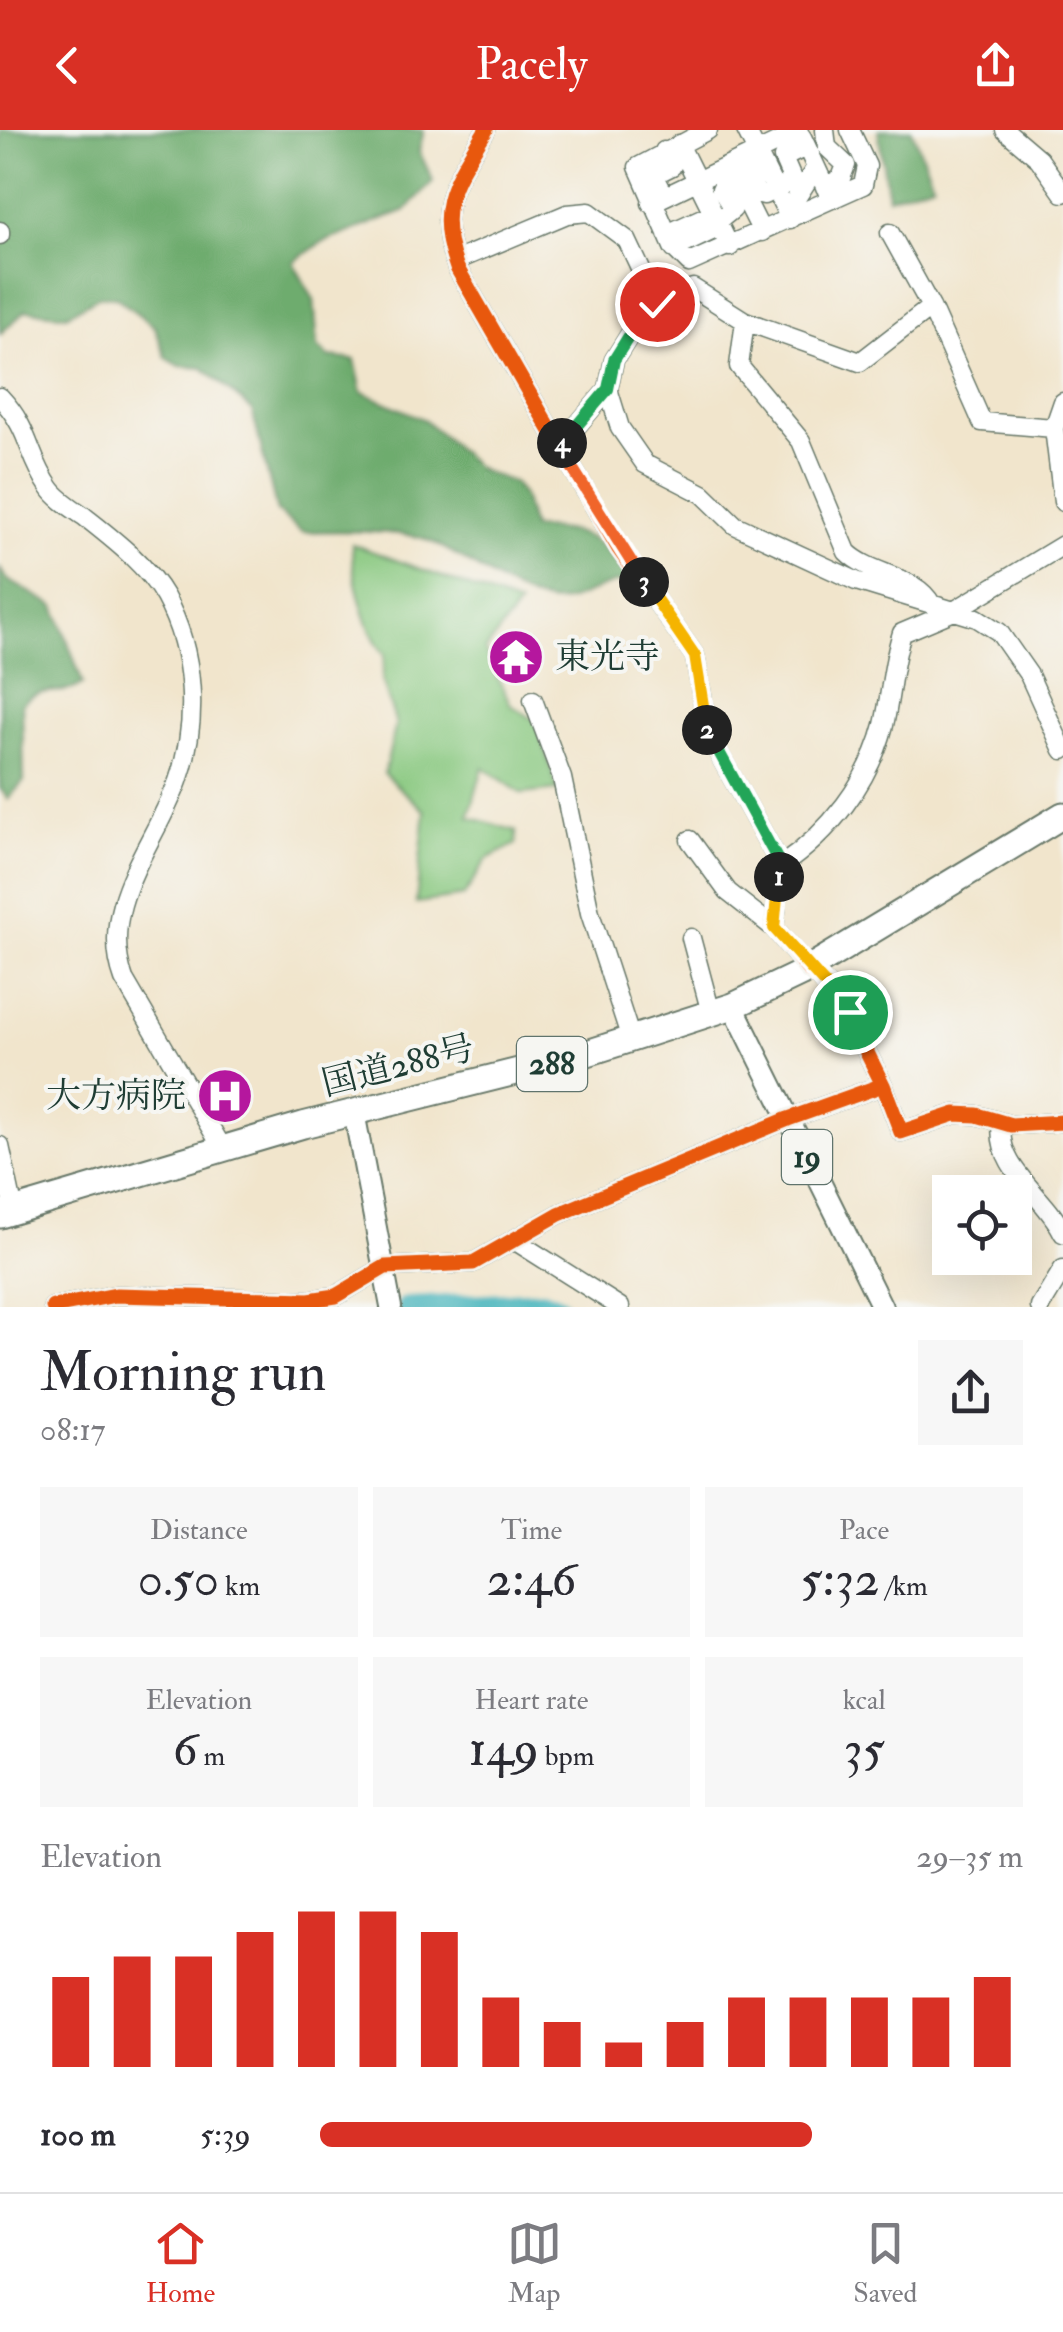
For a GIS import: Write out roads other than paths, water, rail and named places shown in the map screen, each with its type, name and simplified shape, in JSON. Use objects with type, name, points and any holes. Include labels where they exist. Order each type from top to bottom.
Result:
[{"type":"highway","name":"国道288号","points":[[7,1214],[354,1112],[528,1070],[722,1010],[808,969],[1063,814]]},
{"type":"main road","name":"19","points":[[722,1010],[788,1118],[882,1307]]},
{"type":"main road","points":[[354,1112],[391,1307]]},
{"type":"street","points":[[486,130],[458,175],[444,213],[454,261],[619,549],[695,656],[709,736],[781,866],[774,928]]},
{"type":"street","points":[[708,130],[638,167],[658,200],[669,238],[681,258],[696,263],[762,232],[828,194],[862,185],[867,178],[850,130]]},
{"type":"street","points":[[746,130],[788,216]]},
{"type":"street","points":[[824,130],[827,147],[846,164],[828,194]]},
{"type":"street","points":[[1005,130],[1039,159],[1063,192]]},
{"type":"street","points":[[631,246],[696,234],[717,221],[733,209],[721,184],[731,171],[757,152],[801,136]]},
{"type":"street","points":[[658,200],[697,181],[731,171],[749,172],[753,188],[760,195],[775,190],[793,181],[783,158],[801,136]]},
{"type":"street","points":[[801,136],[828,194]]},
{"type":"street","points":[[671,147],[697,181],[730,247]]},
{"type":"street","points":[[788,216],[816,167]]},
{"type":"street","points":[[731,171],[762,232]]},
{"type":"street","points":[[454,261],[567,214],[590,212],[606,220],[631,246],[657,304]]},
{"type":"street","points":[[890,232],[930,307],[982,422],[1054,428]]},
{"type":"street","points":[[559,447],[608,389],[614,360],[639,320],[657,304],[692,288],[745,321],[860,362],[930,307]]},
{"type":"street","points":[[745,321],[739,366],[801,441],[847,552],[860,564],[922,592],[932,604]]},
{"type":"street","points":[[608,389],[620,428],[644,464],[703,494],[735,525],[856,582],[954,611],[999,632],[1029,675],[1063,750]]},
{"type":"street","points":[[0,397],[22,420],[51,491],[143,568],[164,596],[180,631],[194,704],[187,753],[177,784],[124,895],[115,955],[124,978],[223,1149]]},
{"type":"street","points":[[1063,402],[1054,428],[1063,502]]},
{"type":"street","points":[[781,866],[826,828],[864,776],[884,726],[902,633],[954,611],[1063,545]]},
{"type":"street","points":[[533,700],[562,778],[590,914],[631,1039]]},
{"type":"street","points":[[690,840],[728,892],[774,928],[808,969],[844,1003],[901,1132],[955,1114],[976,1115],[1002,1124],[1063,1122]]},
{"type":"street","points":[[691,938],[722,1010]]},
{"type":"street","points":[[53,1307],[116,1295],[309,1300],[336,1296],[386,1273],[473,1264],[559,1214],[788,1118],[883,1084]]},
{"type":"street","points":[[1002,1124],[1000,1140],[1019,1178],[1031,1185],[1063,1234]]},
{"type":"street","points":[[0,1146],[7,1214]]},
{"type":"street","points":[[514,1240],[620,1307]]},
{"type":"street","points":[[1040,1307],[1063,1269]]},
{"type":"waterway","points":[[406,1307],[542,1300],[559,1307]]},
{"type":"place","name":"東光寺","points":[[516,657]]},
{"type":"place","name":"大方病院","points":[[225,1096]]}]
